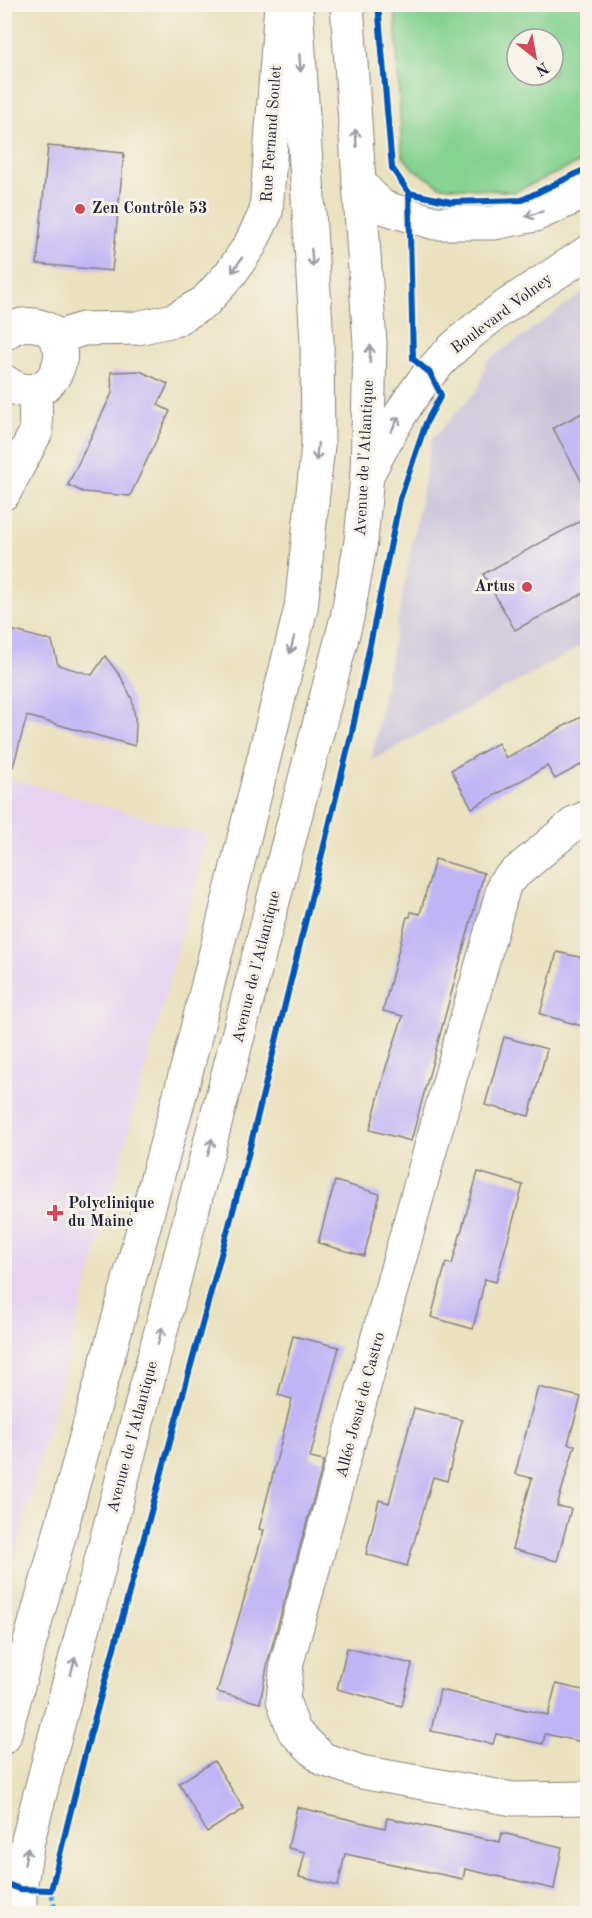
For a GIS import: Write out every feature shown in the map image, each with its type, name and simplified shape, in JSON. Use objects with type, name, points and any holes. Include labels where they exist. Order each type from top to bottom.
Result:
[{"type":"main road","name":"Rue Fernand Soulet","points":[[55,338],[83,329],[137,328],[174,320],[205,302],[237,264],[266,212],[281,4]]},
{"type":"main road","points":[[4,1737],[188,1065],[301,608],[318,445],[317,353],[296,4]]},
{"type":"main road","name":"Avenue de l'Atlantique","points":[[20,1914],[20,1889],[31,1828],[346,618],[360,541],[367,475],[370,343],[347,4]]},
{"type":"main road","points":[[359,183],[382,207],[435,223],[494,223],[535,215],[588,191]]},
{"type":"main road","name":"Boulevard Volney","points":[[367,475],[402,410],[430,373],[466,337],[588,252]]},
{"type":"main road","points":[[4,381],[13,387],[35,390],[51,381],[58,372],[61,360],[60,347],[55,338],[39,326],[19,325],[5,334]]},
{"type":"main road","points":[[4,493],[36,432],[35,390]]},
{"type":"main road","name":"Allée Josué de Castro","points":[[588,817],[576,822],[505,882],[287,1662],[284,1700],[294,1731],[323,1759],[361,1772],[513,1799],[588,1798]]},
{"type":"shaded area","points":[[587,290],[587,643],[371,761],[432,439],[479,388],[486,362]]},
{"type":"shaded area","name":"Polyclinique du Maine","points":[[4,777],[208,836],[5,1591]]},
{"type":"green space","points":[[395,5],[587,5],[587,159],[514,192],[440,186],[415,170],[402,156]]},
{"type":"building","name":"Zen Contrôle 53","points":[[48,146],[124,153],[112,271],[37,264]]},
{"type":"building","points":[[140,371],[168,384],[158,405],[170,411],[130,496],[83,492],[68,485],[112,393],[111,372]]},
{"type":"building","points":[[588,410],[588,493],[553,428]]},
{"type":"building","points":[[588,517],[588,591],[515,630],[483,574]]},
{"type":"building","points":[[4,628],[52,641],[58,665],[92,675],[105,656],[121,677],[132,699],[136,724],[135,746],[27,716],[13,767],[4,766]]},
{"type":"building","points":[[588,713],[588,761],[555,779],[547,766],[472,808],[451,770],[498,743],[506,758]]},
{"type":"building","points":[[435,859],[484,873],[411,1141],[370,1130],[386,1067],[403,1016],[383,1011],[407,917],[410,917],[411,912],[420,914]]},
{"type":"building","points":[[557,952],[588,959],[588,1005],[582,1026],[540,1014]]},
{"type":"building","points":[[504,1037],[547,1049],[529,1116],[485,1105]]},
{"type":"building","points":[[478,1172],[523,1185],[496,1282],[485,1279],[473,1329],[431,1317],[446,1263],[452,1264]]},
{"type":"building","points":[[335,1181],[380,1194],[364,1256],[318,1243]]},
{"type":"building","points":[[293,1336],[339,1347],[310,1458],[324,1461],[269,1657],[260,1703],[217,1692],[264,1530],[259,1529],[292,1399],[278,1395]]},
{"type":"building","points":[[538,1387],[581,1397],[568,1444],[575,1445],[557,1506],[571,1509],[557,1561],[512,1549],[532,1478],[515,1474]]},
{"type":"building","points":[[414,1408],[462,1420],[447,1481],[433,1477],[407,1566],[366,1554],[379,1500],[389,1503]]},
{"type":"building","points":[[347,1648],[412,1664],[402,1706],[337,1689]]},
{"type":"building","points":[[556,1684],[588,1691],[588,1743],[545,1734],[543,1744],[496,1734],[493,1744],[431,1731],[440,1690],[548,1715]]},
{"type":"building","points":[[214,1761],[244,1809],[207,1832],[179,1783]]},
{"type":"building","points":[[297,1807],[385,1828],[387,1818],[500,1842],[502,1833],[562,1847],[554,1889],[465,1869],[463,1879],[345,1854],[338,1886],[299,1877],[305,1852],[288,1848]]},
{"type":"marked path","points":[[51,1890],[56,1914]]},
{"type":"cycle path","points":[[378,4],[392,168],[409,193],[451,202],[522,200],[588,168]]},
{"type":"cycle path","points":[[4,1883],[20,1889],[51,1890],[85,1754],[246,1163],[352,732],[400,499],[426,423],[441,395],[430,373],[413,359],[409,193]]},
{"type":"place","name":"Zen Contrôle 53","points":[[80,209]]},
{"type":"place","name":"Artus","points":[[527,587]]},
{"type":"place","name":"Polyclinique du Maine","points":[[55,1213]]}]
